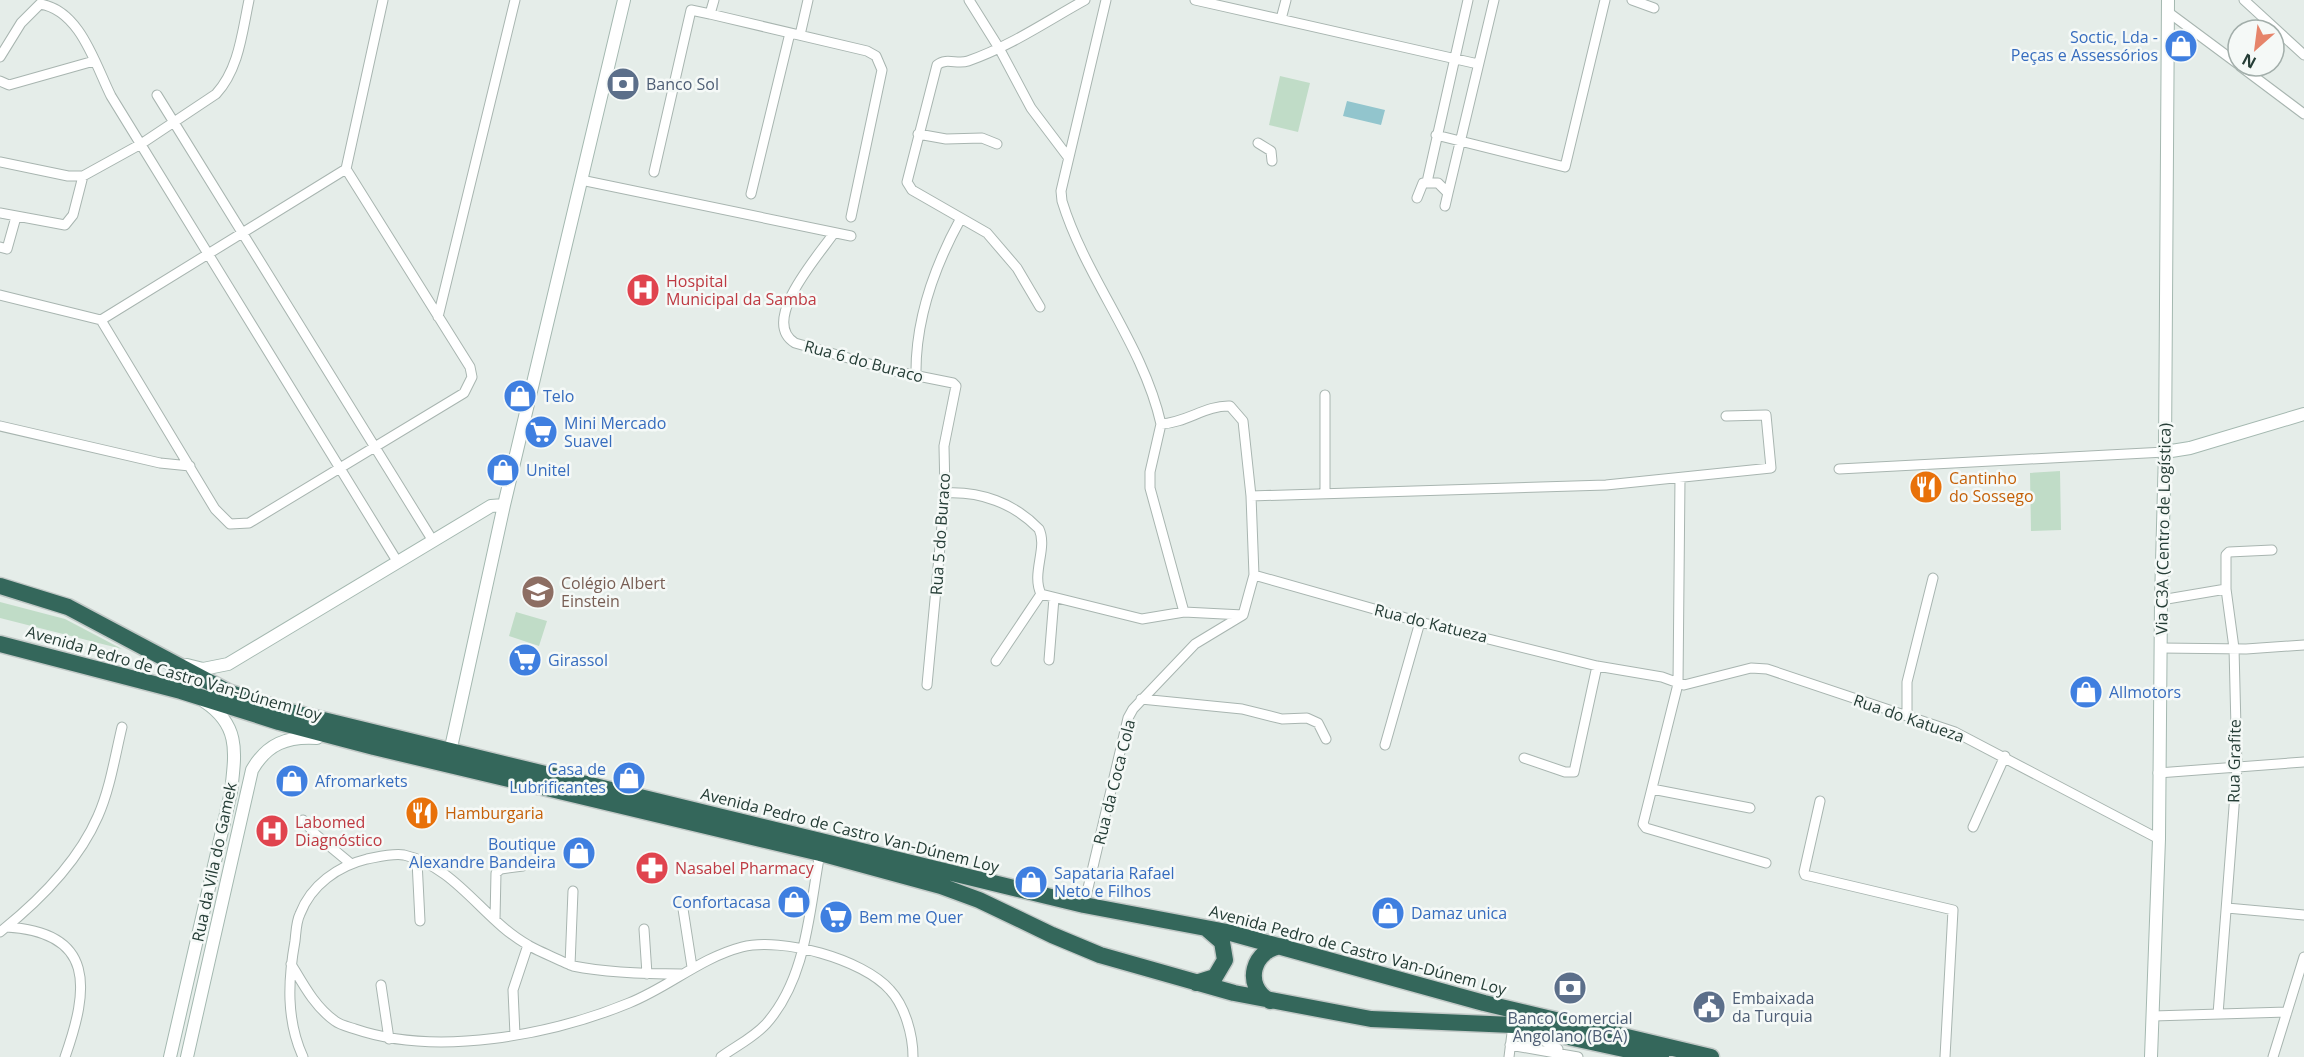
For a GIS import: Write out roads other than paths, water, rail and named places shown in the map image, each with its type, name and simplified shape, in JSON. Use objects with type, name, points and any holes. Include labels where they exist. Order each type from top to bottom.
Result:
[{"type":"highway","name":"Avenida Pedro de Castro Van-Dúnem Loy","points":[[0,586],[68,607],[244,699],[342,727],[1084,905],[1289,947],[1484,1003],[1711,1057]]},
{"type":"highway","name":"Avenida Pedro de Castro Van-Dúnem Loy","points":[[0,644],[181,691],[342,740],[820,854],[960,892],[1071,944],[1192,983],[1277,1003],[1371,1019],[1519,1026],[1661,1057]]},
{"type":"highway","points":[[1192,983],[1211,980],[1219,973],[1225,960],[1224,946],[1219,937],[1204,928]]},
{"type":"highway","points":[[1277,1003],[1268,1000],[1258,990],[1254,982],[1254,969],[1260,957],[1267,951],[1289,947]]},
{"type":"street","points":[[0,162],[68,176],[83,176],[141,144],[216,94],[226,84],[234,67],[249,0]]},
{"type":"street","points":[[0,295],[101,320],[222,518],[230,524],[249,523],[464,393],[472,377],[470,368],[346,169],[383,0]]},
{"type":"street","points":[[438,318],[514,0]]},
{"type":"street","points":[[450,752],[504,505],[624,0]]},
{"type":"street","points":[[710,14],[714,0]]},
{"type":"street","points":[[751,194],[795,34],[808,0]]},
{"type":"street","points":[[969,0],[999,48],[1031,108],[1068,157]]},
{"type":"street","points":[[1040,307],[1005,252],[987,233],[912,190],[907,182],[937,65],[942,61],[966,62],[999,48],[1085,0]]},
{"type":"street","points":[[1106,0],[1061,191],[1066,215],[1084,261],[1138,360],[1161,424],[1150,472],[1150,488],[1184,612]]},
{"type":"street","points":[[1196,0],[1478,64]]},
{"type":"street","points":[[1281,19],[1286,0]]},
{"type":"street","points":[[1417,198],[1420,188],[1427,182],[1468,0]]},
{"type":"street","points":[[1445,206],[1494,0]]},
{"type":"street","points":[[1436,135],[1565,167],[1605,0]]},
{"type":"street","points":[[1632,0],[1654,8]]},
{"type":"street","points":[[2244,0],[2304,55]]},
{"type":"street","points":[[0,57],[25,18],[40,4],[53,6],[68,17],[94,61],[111,96],[397,561]]},
{"type":"street","points":[[2168,6],[2226,54]]},
{"type":"street","name":"Via C3A (Centro de Logística)","points":[[2151,1057],[2159,839],[2158,772],[2165,452],[2168,6]]},
{"type":"street","points":[[654,172],[691,10],[710,14],[867,51],[881,62],[882,70],[851,217]]},
{"type":"street","points":[[0,81],[9,85],[94,61]]},
{"type":"street","points":[[2256,78],[2304,114]]},
{"type":"street","points":[[157,95],[432,541]]},
{"type":"street","points":[[918,134],[946,139],[982,138],[998,144]]},
{"type":"street","points":[[1258,142],[1271,151],[1272,160]]},
{"type":"street","points":[[101,320],[346,169]]},
{"type":"street","points":[[0,213],[65,225],[73,215],[83,176]]},
{"type":"street","points":[[581,180],[851,236]]},
{"type":"street","points":[[1427,182],[1443,185],[1448,193]]},
{"type":"street","points":[[0,247],[7,249],[16,217]]},
{"type":"street","points":[[916,376],[915,344],[925,306],[945,246],[961,218]]},
{"type":"street","name":"Rua 6 do Buraco","points":[[834,233],[789,298],[784,314],[785,335],[795,343],[916,376],[955,384]]},
{"type":"street","name":"Rua 5 do Buraco","points":[[927,685],[945,493],[944,447],[956,395],[955,384]]},
{"type":"street","points":[[1325,395],[1325,493]]},
{"type":"street","points":[[1041,594],[1142,619],[1184,612],[1243,615],[1254,575],[1251,496],[1243,421],[1238,412],[1230,406],[1218,406],[1177,422],[1161,424]]},
{"type":"street","points":[[1839,469],[2165,452],[2190,448],[2304,414]]},
{"type":"street","points":[[1251,496],[1606,485],[1770,468],[1766,415],[1726,416]]},
{"type":"street","points":[[0,426],[160,463],[190,466]]},
{"type":"street","points":[[1680,478],[1678,684],[1642,824],[1646,828],[1766,863]]},
{"type":"street","points":[[945,493],[976,493],[989,497],[1021,514],[1039,529],[1041,534],[1036,572],[1041,594],[996,661]]},
{"type":"street","points":[[155,653],[203,669],[228,664],[491,506],[504,505]]},
{"type":"street","name":"Rua Grafite","points":[[2218,1014],[2236,768],[2234,648],[2226,589],[2227,553],[2272,550]]},
{"type":"street","name":"Rua do Katueza","points":[[1254,575],[1420,622],[1597,666],[1662,676],[1678,684],[1684,685],[1751,668],[1767,669],[1955,732],[2005,756],[2159,839]]},
{"type":"street","points":[[1906,715],[1907,682],[1933,578]]},
{"type":"street","points":[[2161,600],[2226,589]]},
{"type":"street","points":[[1049,660],[1054,598]]},
{"type":"street","name":"Rua da Coca Cola","points":[[1084,905],[1128,718],[1141,699],[1195,644],[1243,615]]},
{"type":"street","points":[[1385,745],[1420,622]]},
{"type":"street","points":[[2161,648],[2304,645]]},
{"type":"street","points":[[1524,758],[1565,772],[1574,771],[1597,666]]},
{"type":"street","name":"Rua da Vila do Gamek","points":[[170,1057],[231,792],[235,749],[233,738],[221,714],[203,701],[181,691]]},
{"type":"street","points":[[1141,699],[1242,709],[1282,719],[1307,718],[1318,723],[1326,739]]},
{"type":"street","points":[[3,929],[55,881],[89,833],[105,795],[122,727]]},
{"type":"street","name":"Rua da Vila do Gamek","points":[[187,1057],[252,770],[268,749],[288,738],[342,740]]},
{"type":"street","points":[[1973,827],[2005,756]]},
{"type":"street","points":[[2158,772],[2304,762]]},
{"type":"street","points":[[1652,789],[1750,808]]},
{"type":"street","points":[[1820,801],[1805,875],[1953,910],[1945,1057]]},
{"type":"street","points":[[303,820],[315,834],[350,863]]},
{"type":"street","points":[[721,1057],[746,1040],[772,1016],[793,982],[803,948],[820,854]]},
{"type":"street","points":[[303,1057],[295,1040],[289,998],[291,964],[299,915],[313,891],[327,877],[350,863],[403,855],[440,870],[528,945],[557,956],[570,965],[647,974],[682,974]]},
{"type":"street","points":[[417,861],[420,921]]},
{"type":"street","points":[[495,919],[496,873],[501,869],[523,866]]},
{"type":"street","points":[[570,965],[573,891]]},
{"type":"street","points":[[2227,908],[2304,915]]},
{"type":"street","points":[[683,909],[692,967]]},
{"type":"street","points":[[3,929],[50,934],[62,943],[74,958],[80,972],[80,1004],[65,1057]]},
{"type":"street","points":[[644,929],[647,974]]},
{"type":"street","points":[[291,964],[312,999],[335,1022],[389,1039],[462,1043],[515,1035],[585,1020],[631,1003],[692,967],[743,947],[772,944],[803,948],[873,975],[890,989],[901,1006],[913,1047],[913,1057]]},
{"type":"street","points":[[515,1035],[513,990],[528,945]]},
{"type":"street","points":[[2273,1057],[2304,957]]},
{"type":"street","points":[[381,985],[389,1039]]},
{"type":"street","points":[[2153,1016],[2287,1012]]},
{"type":"street","points":[[1509,1057],[1510,1045],[1519,1026],[1539,1040],[1573,1056]]},
{"type":"street","points":[[1510,1045],[1573,1056]]},
{"type":"water","points":[[1347,101],[1385,110],[1381,125],[1343,116]]},
{"type":"place","name":"Soctic, Lda - Peças e Assessórios","points":[[2181,46]]},
{"type":"place","name":"Banco Sol","points":[[623,84]]},
{"type":"place","name":"Hospital Municipal da Samba","points":[[643,290]]},
{"type":"place","name":"Telo","points":[[520,396]]},
{"type":"place","name":"Mini Mercado Suavel","points":[[541,432]]},
{"type":"place","name":"Unitel","points":[[503,470]]},
{"type":"place","name":"Cantinho do Sossego","points":[[1926,487]]},
{"type":"place","name":"Colégio Albert Einstein","points":[[538,592]]},
{"type":"place","name":"Girassol","points":[[525,660]]},
{"type":"place","name":"Allmotors","points":[[2086,692]]},
{"type":"place","name":"Casa de Lubrificantes","points":[[629,778]]},
{"type":"place","name":"Afromarkets","points":[[292,781]]},
{"type":"place","name":"Hamburgaria","points":[[422,813]]},
{"type":"place","name":"Labomed Diagnóstico","points":[[272,831]]},
{"type":"place","name":"Boutique Alexandre Bandeira","points":[[579,853]]},
{"type":"place","name":"Nasabel Pharmacy","points":[[652,868]]},
{"type":"place","name":"Sapataria Rafael Neto e Filhos","points":[[1031,882]]},
{"type":"place","name":"Confortacasa","points":[[794,902]]},
{"type":"place","name":"Damaz unica","points":[[1388,913]]},
{"type":"place","name":"Bem me Quer","points":[[836,917]]},
{"type":"place","name":"Banco Comercial Angolano (BCA)","points":[[1570,988]]},
{"type":"place","name":"Embaixada da Turquia","points":[[1709,1007]]}]
